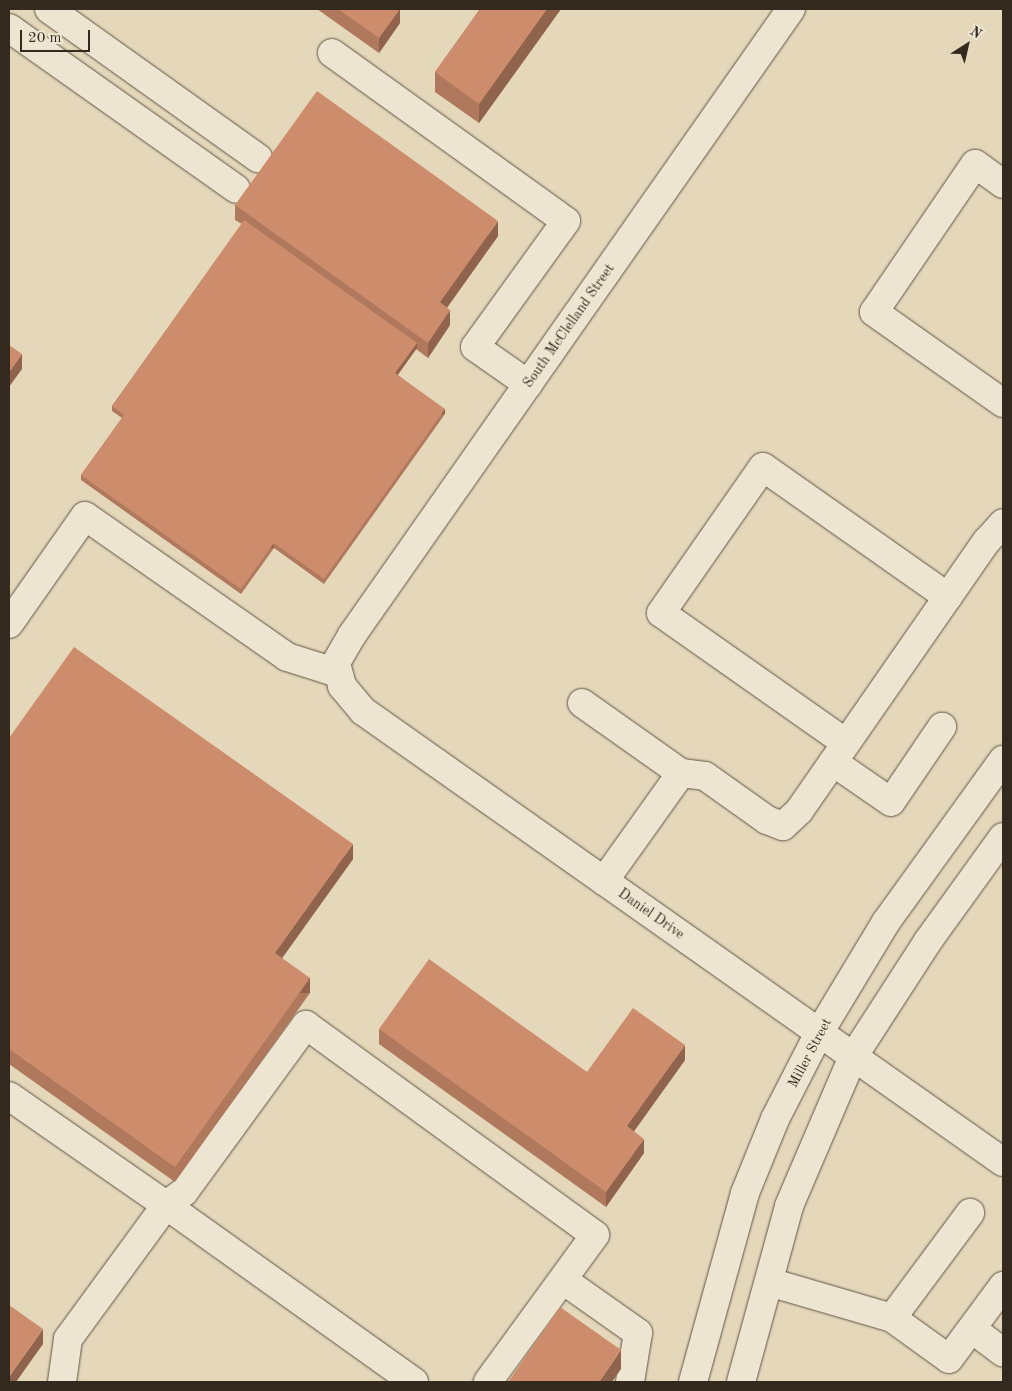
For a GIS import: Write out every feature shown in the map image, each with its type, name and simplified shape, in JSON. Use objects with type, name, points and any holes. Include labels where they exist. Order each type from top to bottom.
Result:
[{"type":"street","points":[[50,9],[258,158]]},
{"type":"street","name":"South McClelland Street","points":[[338,674],[336,663],[348,644],[791,9]]},
{"type":"street","points":[[9,28],[236,189]]},
{"type":"street","points":[[332,53],[566,221],[476,347],[528,384]]},
{"type":"street","points":[[1003,184],[975,164],[874,312],[1003,403]]},
{"type":"street","points":[[942,727],[891,802],[839,752],[661,613],[763,467],[948,596]]},
{"type":"street","points":[[9,624],[85,516],[287,657],[338,674]]},
{"type":"street","points":[[582,703],[681,773],[705,776],[767,820],[783,826],[799,811],[948,596],[1003,523]]},
{"type":"street","name":"Daniel Drive","points":[[338,674],[342,686],[363,711],[1003,1162]]},
{"type":"street","name":"Miller Street","points":[[693,1382],[745,1193],[775,1119],[820,1033],[886,922],[1003,760]]},
{"type":"street","points":[[604,881],[681,773]]},
{"type":"street","points":[[741,1382],[789,1206],[853,1057],[928,941],[1003,837]]},
{"type":"street","points":[[62,1382],[68,1339],[166,1205],[184,1192],[306,1025],[596,1235],[488,1382]]},
{"type":"street","points":[[9,1096],[166,1205],[414,1382]]},
{"type":"street","points":[[892,1318],[970,1213]]},
{"type":"street","points":[[563,1280],[638,1333],[630,1382]]},
{"type":"street","points":[[769,1282],[892,1318],[949,1360],[1003,1286]]},
{"type":"street","points":[[972,1329],[1003,1352]]},
{"type":"building","points":[[338,9],[400,9],[379,38]]},
{"type":"building","points":[[480,9],[547,9],[479,104],[435,72]]},
{"type":"building","points":[[317,91],[498,221],[440,302],[450,310],[428,343],[235,205]]},
{"type":"building","points":[[244,220],[417,343],[395,373],[445,409],[324,579],[274,543],[241,589],[81,475],[124,415],[112,406]]},
{"type":"building","points":[[9,345],[22,354],[9,372]]},
{"type":"building","points":[[74,647],[353,844],[275,953],[310,978],[175,1167],[9,1049],[9,738]]},
{"type":"building","points":[[429,959],[587,1072],[633,1008],[685,1045],[627,1126],[644,1139],[606,1192],[379,1029]]},
{"type":"building","points":[[9,1305],[43,1329],[9,1377]]},
{"type":"building","points":[[560,1307],[621,1350],[599,1382],[508,1382]]}]
